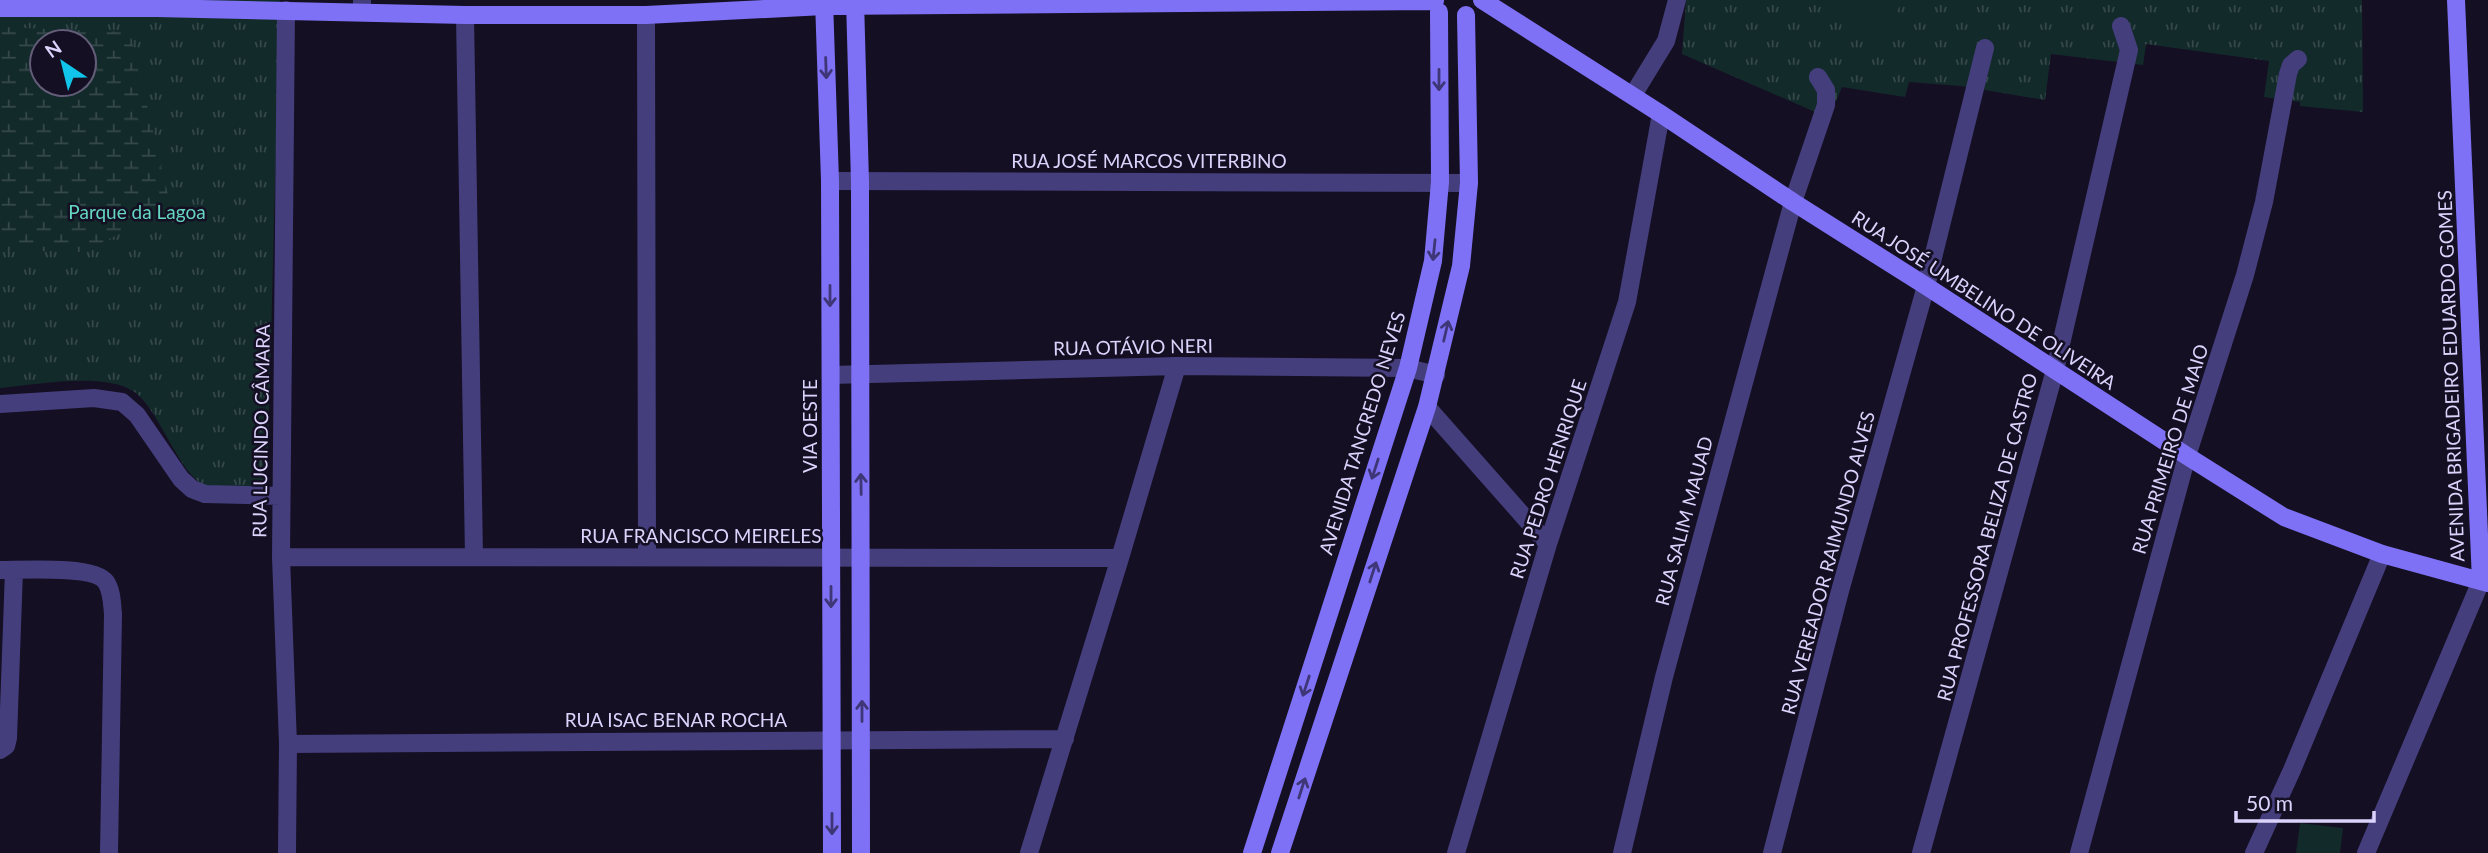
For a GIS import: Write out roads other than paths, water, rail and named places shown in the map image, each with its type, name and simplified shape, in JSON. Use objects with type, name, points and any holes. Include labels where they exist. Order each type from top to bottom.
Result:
[{"type":"street","points":[[1633,95],[1666,41],[1677,0]]},
{"type":"street","name":"AVENIDA BRIGADEIRO EDUARDO GOMES","points":[[2366,853],[2484,582],[2456,0]]},
{"type":"street","points":[[0,8],[286,9],[362,5],[465,15],[646,15],[824,3],[1436,4],[1443,16],[1455,20],[1472,7]]},
{"type":"street","name":"VIA OESTE","points":[[824,3],[830,181],[832,853]]},
{"type":"street","points":[[855,3],[860,183],[861,853]]},
{"type":"street","name":"AVENIDA TANCREDO NEVES","points":[[1252,853],[1408,368],[1433,261],[1440,182],[1436,4]]},
{"type":"street","points":[[1280,853],[1427,407],[1461,266],[1469,183],[1472,7]]},
{"type":"street","name":"RUA JOSÉ UMBELINO DE OLIVEIRA","points":[[1472,7],[1503,14],[1633,95],[1793,202],[2284,517],[2382,554],[2484,582]]},
{"type":"street","name":"RUA LUCINDO CÂMARA","points":[[286,9],[281,556],[288,744],[287,853]]},
{"type":"street","points":[[465,15],[474,557]]},
{"type":"street","points":[[646,15],[647,557]]},
{"type":"street","name":"RUA PROFESSORA BELIZA DE CASTRO","points":[[1921,853],[2054,370],[2129,50],[2127,37],[2121,26]]},
{"type":"street","points":[[1927,286],[1985,48]]},
{"type":"street","name":"RUA PRIMEIRO DE MAIO","points":[[2079,853],[2187,456],[2245,275],[2264,202],[2288,74],[2291,65],[2298,59]]},
{"type":"street","name":"RUA SALIM MAUAD","points":[[1622,853],[1667,664],[1793,202],[1826,105],[1826,90],[1818,77]]},
{"type":"street","name":"RUA PEDRO HENRIQUE","points":[[1456,853],[1548,544],[1628,302],[1661,114]]},
{"type":"street","name":"RUA JOSÉ MARCOS VITERBINO","points":[[830,181],[1469,183]]},
{"type":"street","name":"RUA VEREADOR RAIMUNDO ALVES","points":[[1772,853],[1840,591],[1927,286]]},
{"type":"street","points":[[1029,853],[1177,366]]},
{"type":"street","name":"RUA OTÁVIO NERI","points":[[831,375],[1177,366],[1408,368],[1436,374]]},
{"type":"street","points":[[0,404],[94,398],[122,402],[137,415],[181,480],[192,489],[205,494],[281,496]]},
{"type":"street","points":[[1427,407],[1548,544]]},
{"type":"street","points":[[2254,853],[2292,770],[2382,554]]},
{"type":"street","name":"RUA FRANCISCO MEIRELES","points":[[281,556],[1120,558]]},
{"type":"street","points":[[0,750],[6,746],[8,738],[7,570],[85,572],[101,576],[107,583],[113,614],[109,853]]},
{"type":"street","name":"RUA ISAC BENAR ROCHA","points":[[288,744],[1065,739]]},
{"type":"park label","name":"Parque da Lagoa","points":[[137,212]]}]
